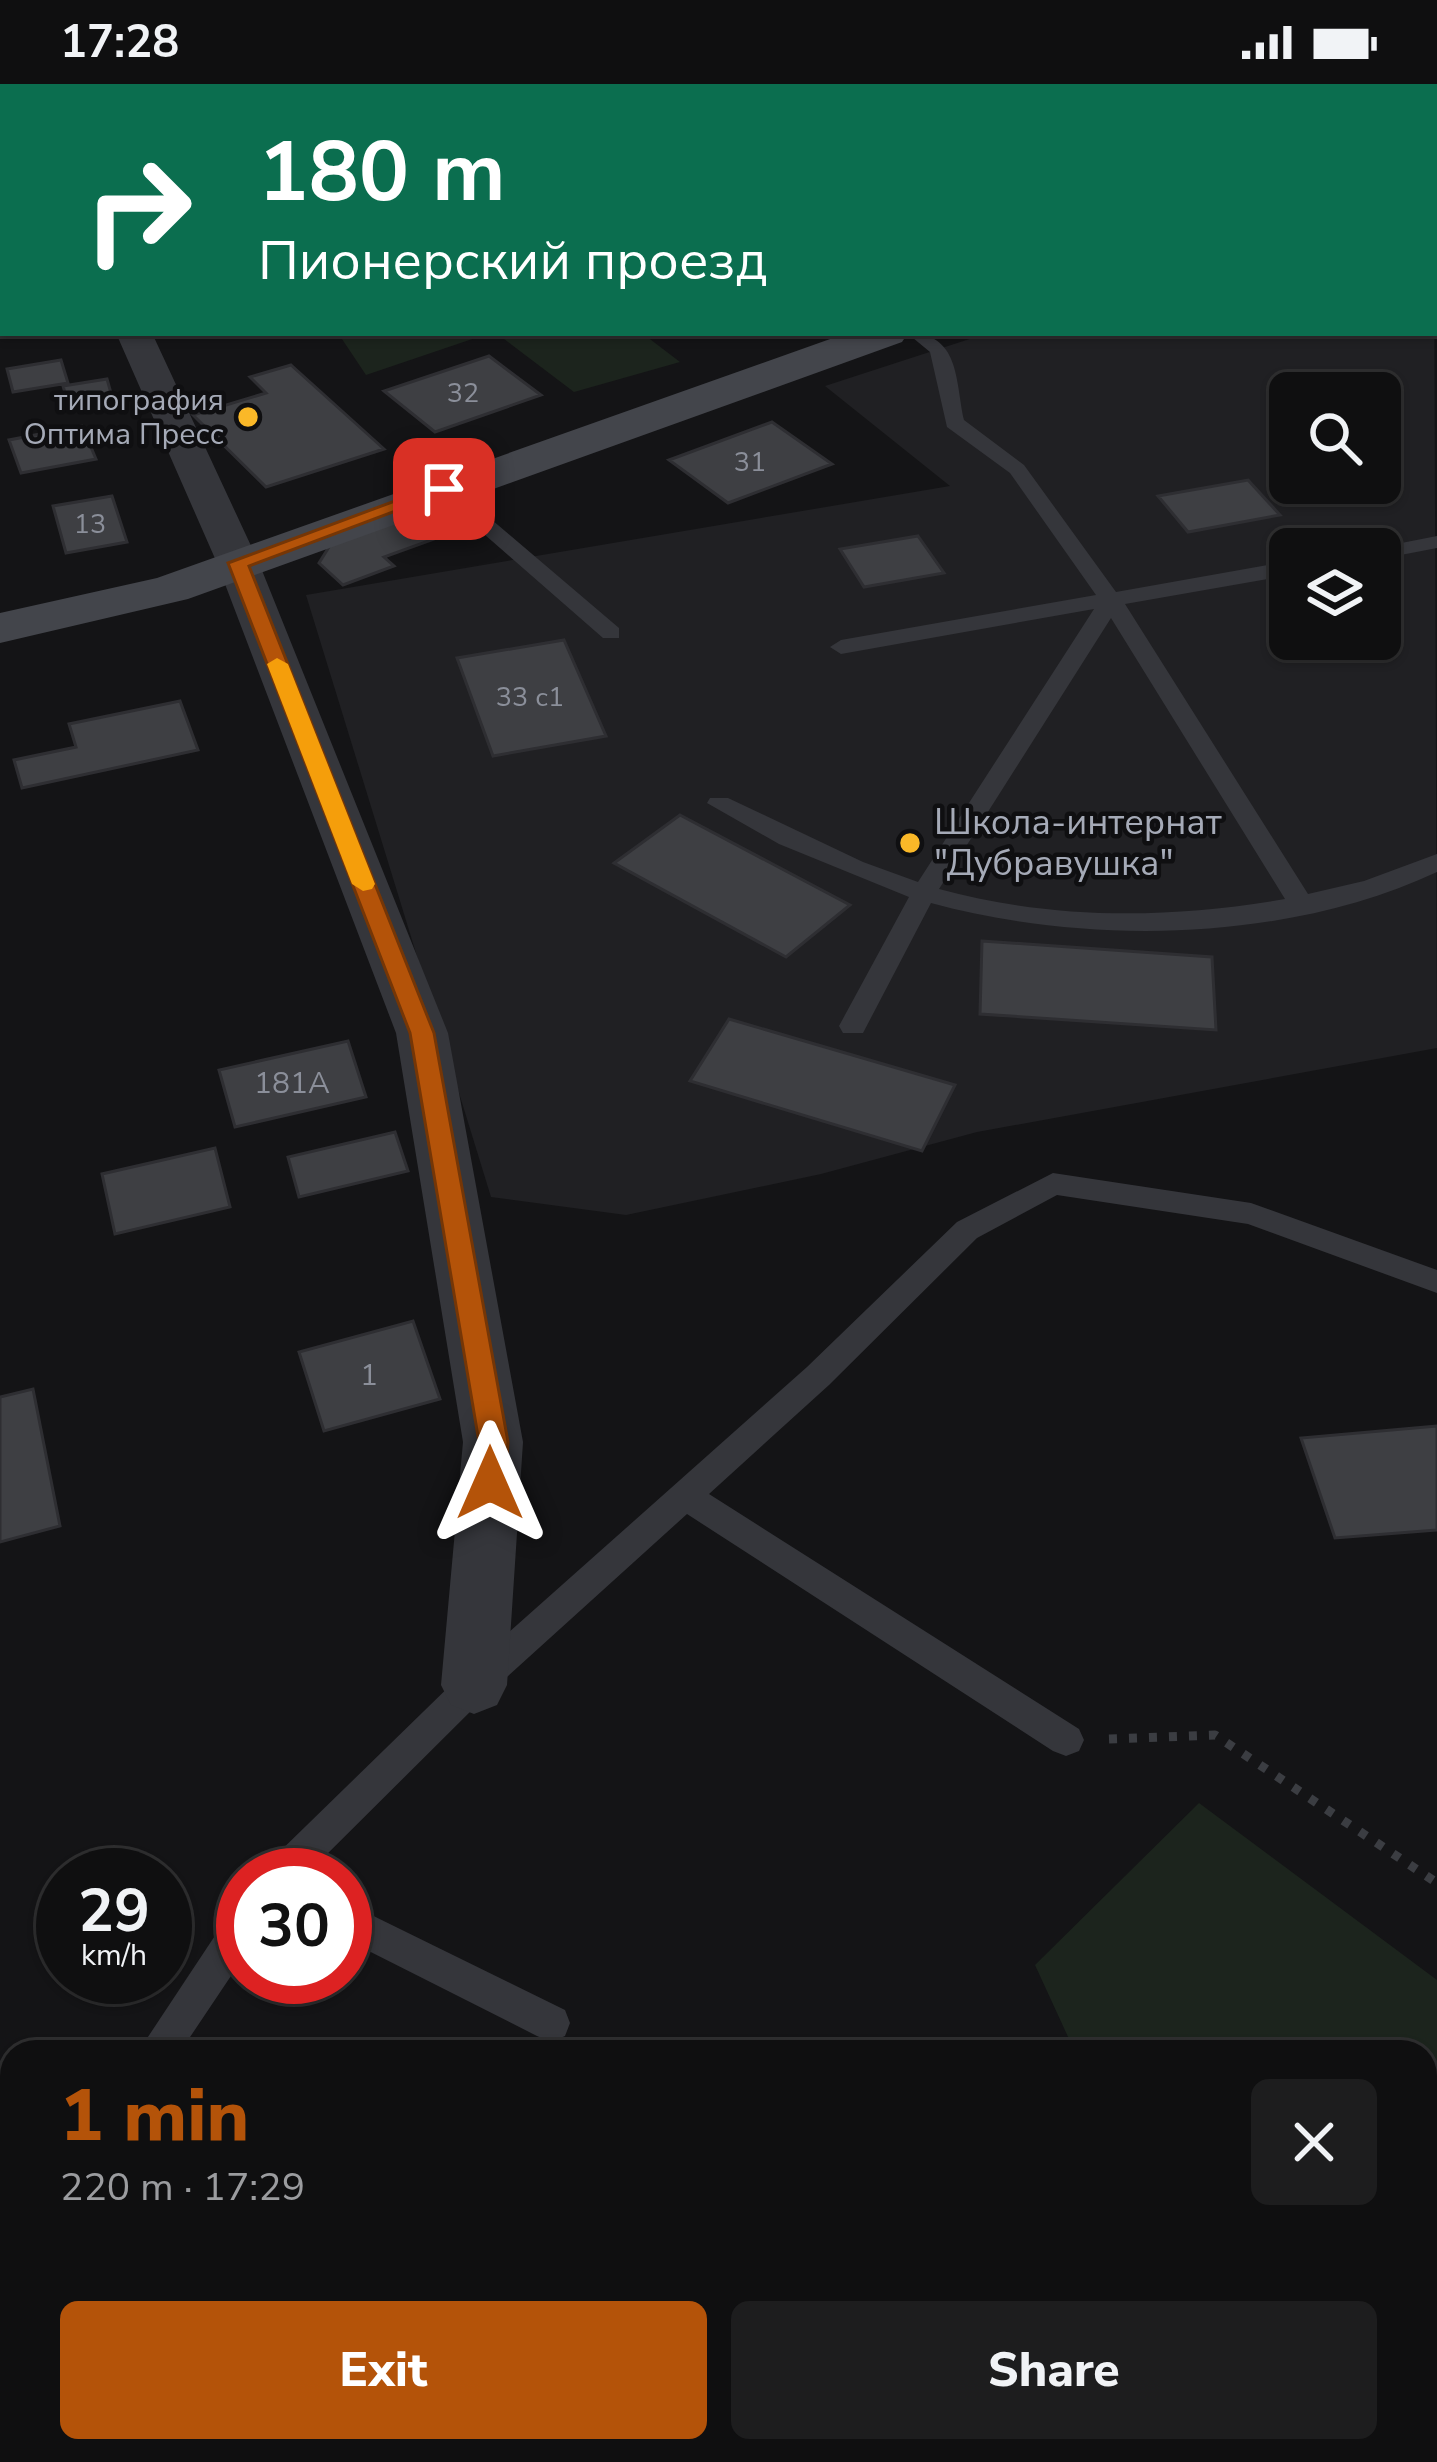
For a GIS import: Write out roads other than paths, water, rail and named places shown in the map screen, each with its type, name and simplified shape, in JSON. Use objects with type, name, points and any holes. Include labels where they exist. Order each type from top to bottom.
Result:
[{"type":"street","points":[[135,336],[238,563],[422,1033],[493,1442],[474,1685]]},
{"type":"street","points":[[0,628],[171,589],[878,336]]},
{"type":"lane","points":[[921,336],[939,350],[954,423],[1017,469],[1111,600],[1303,905]]},
{"type":"lane","points":[[444,489],[610,632]]},
{"type":"lane","points":[[1401,548],[1437,542]]},
{"type":"lane","points":[[841,647],[1269,572]]},
{"type":"lane","points":[[854,1026],[922,896],[1111,600]]},
{"type":"lane","points":[[719,803],[821,857],[922,896],[1060,925],[1190,923],[1303,905],[1396,883],[1437,862]]},
{"type":"lane","points":[[308,1848],[474,1685],[686,1496],[967,1230],[1053,1184],[1250,1214],[1437,1282]]},
{"type":"lane","points":[[686,1496],[1066,1740]]},
{"type":"lane","points":[[372,1934],[551,2023]]},
{"type":"lane","points":[[165,2040],[216,1966]]},
{"type":"place","name":"типография Оптима Пресс","points":[[248,417]]},
{"type":"place","name":"Школа-интернат \"Дубравушка\"","points":[[910,843]]}]
